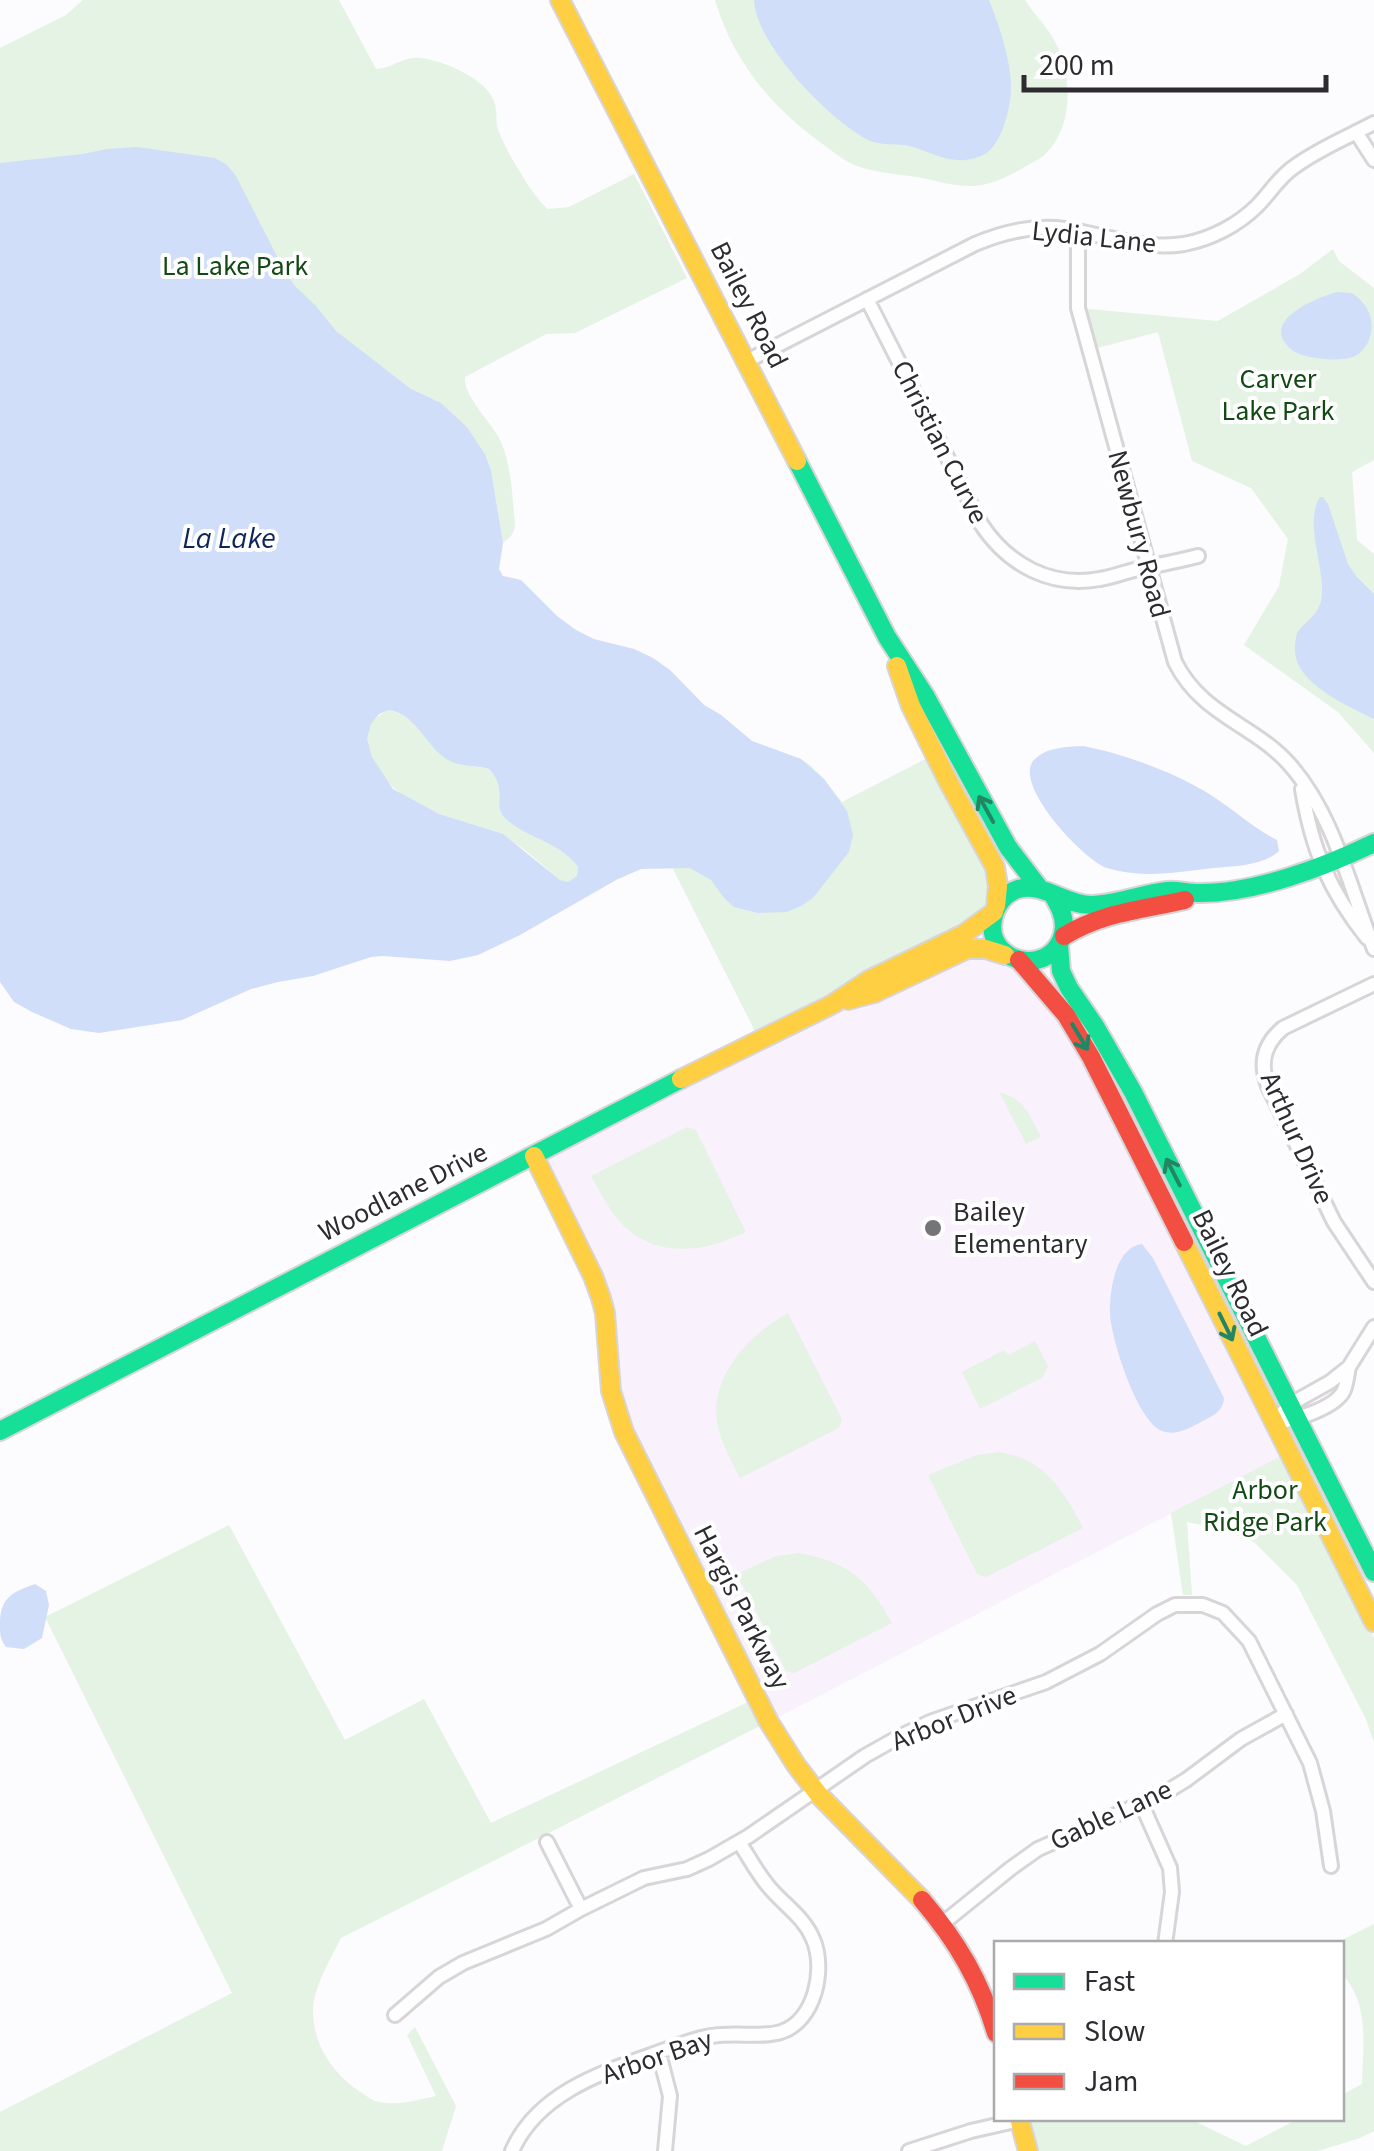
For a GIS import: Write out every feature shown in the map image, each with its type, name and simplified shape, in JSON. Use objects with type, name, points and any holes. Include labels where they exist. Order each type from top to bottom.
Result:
[{"type":"main road","name":"Bailey Road","points":[[560,0],[887,637],[926,697],[1000,833],[1024,870],[1047,894]]},
{"type":"main road","name":"Bailey Road","points":[[887,637],[912,706],[958,802],[995,867],[995,910]]},
{"type":"main road","points":[[1193,894],[1184,890],[1162,892],[1090,905],[1018,889],[1005,896],[995,910],[992,930],[1000,948],[1017,960],[1038,960],[1054,952],[1062,940],[1085,923],[1110,912],[1184,901],[1193,894],[1262,885],[1341,858],[1374,842]]},
{"type":"main road","points":[[1047,894],[1064,915],[1062,940]]},
{"type":"main road","name":"Woodlane Drive","points":[[0,1432],[694,1072],[833,1004],[869,980],[964,934],[995,910]]},
{"type":"main road","name":"Bailey Road","points":[[1062,940],[1061,971],[1068,988],[1133,1092],[1374,1572]]},
{"type":"main road","name":"Woodlane Drive","points":[[833,1004],[874,993],[968,949],[986,949],[1017,960]]},
{"type":"main road","name":"Bailey Road","points":[[1017,960],[1066,1015],[1091,1056],[1374,1622]]},
{"type":"main road","name":"Hargis Parkway","points":[[534,1156],[601,1298],[611,1391],[624,1432],[769,1722],[815,1791],[942,1924],[970,1966],[994,2026]]},
{"type":"main road","points":[[1020,2121],[1028,2151]]},
{"type":"street","name":"Lydia Lane","points":[[747,361],[974,244],[1004,233],[1035,228],[1148,246],[1204,238],[1247,214],[1298,163],[1374,123]]},
{"type":"street","points":[[1356,132],[1374,160]]},
{"type":"street","name":"Newbury Road","points":[[1078,232],[1078,308],[1169,648],[1182,676],[1205,702],[1284,759],[1301,782],[1321,812],[1373,947]]},
{"type":"street","name":"Christian Curve","points":[[867,299],[982,524],[1008,557],[1040,574],[1066,580],[1098,580],[1198,556]]},
{"type":"street","name":"Newbury Road","points":[[1301,782],[1321,864],[1334,893],[1373,947]]},
{"type":"street","name":"Arthur Drive","points":[[1374,984],[1276,1033],[1263,1062],[1268,1086],[1334,1222],[1374,1282]]},
{"type":"street","points":[[1274,1423],[1292,1412],[1340,1396],[1348,1367],[1374,1327]]},
{"type":"street","name":"Arbor Drive","points":[[395,2015],[451,1970],[546,1929],[644,1878],[687,1869],[740,1842],[897,1738],[930,1722],[1046,1682],[1100,1654],[1175,1605],[1203,1605],[1223,1613],[1249,1640],[1310,1763],[1318,1786],[1331,1866]]},
{"type":"street","name":"Gable Lane","points":[[942,1924],[1038,1848],[1142,1805],[1286,1714]]},
{"type":"street","points":[[1142,1805],[1170,1868],[1172,1892],[1165,1941]]},
{"type":"street","points":[[547,1842],[581,1908]]},
{"type":"street","name":"Arbor Bay","points":[[512,2151],[536,2114],[564,2092],[680,2044],[733,2033],[780,2033],[796,2024],[808,2009],[818,1960],[812,1937],[802,1919],[765,1882],[740,1842]]},
{"type":"street","points":[[659,2052],[670,2096],[665,2151]]},
{"type":"street","points":[[910,2151],[1011,2121]]},
{"type":"shaded area","points":[[996,952],[1052,997],[1288,1453],[769,1722],[624,1432],[605,1313],[534,1156],[694,1072],[934,965]]},
{"type":"green space","name":"La Lake Park","points":[[83,0],[339,0],[376,69],[408,59],[429,59],[461,71],[488,91],[495,103],[498,129],[506,148],[548,209],[569,207],[634,174],[687,278],[575,333],[546,334],[465,377],[468,392],[499,438],[507,458],[515,524],[512,535],[503,543],[485,454],[467,427],[436,400],[0,748],[0,48],[66,15]]},
{"type":"green space","points":[[715,0],[1025,0],[1057,46],[1066,74],[1067,105],[1060,134],[1042,157],[1001,179],[977,186],[857,166],[805,131],[757,82],[733,44]]},
{"type":"green space","name":"Carver Lake Park","points":[[1333,249],[1339,261],[1374,288],[1374,460],[1352,472],[1357,540],[1374,554],[1374,753],[1338,712],[1244,645],[1279,586],[1288,539],[1251,488],[1192,461],[1158,332],[1090,350],[1078,308],[1218,321],[1300,274]]},
{"type":"green space","points":[[675,675],[704,705],[752,741],[811,766],[842,802],[935,754],[991,859],[996,908],[760,1041],[595,715]]},
{"type":"green space","points":[[389,710],[409,719],[455,759],[489,769],[507,819],[567,856],[578,867],[577,876],[568,882],[560,880],[511,841],[427,809],[392,786],[378,768],[367,740],[371,724]]},
{"type":"green space","points":[[999,1092],[1020,1103],[1041,1137],[1026,1144]]},
{"type":"green space","points":[[687,1127],[696,1130],[746,1232],[714,1244],[681,1249],[650,1243],[635,1235],[609,1207],[591,1176]]},
{"type":"green space","points":[[788,1313],[842,1419],[839,1428],[740,1478],[718,1427],[719,1392],[725,1375],[746,1346]]},
{"type":"green space","points":[[1035,1341],[1048,1366],[1043,1377],[980,1409],[962,1372],[1004,1350],[1008,1355]]},
{"type":"green space","points":[[1000,1452],[1034,1464],[1052,1479],[1083,1528],[986,1577],[977,1574],[928,1475],[977,1455]]},
{"type":"green space","name":"Arbor Ridge Park","points":[[1281,1456],[1374,1638],[1374,1742],[1297,1585],[1255,1543],[1219,1528],[1187,1522],[1192,1595],[1183,1595],[1171,1513]]},
{"type":"green space","points":[[229,1525],[345,1740],[424,1699],[491,1823],[748,1702],[764,1724],[341,1938],[314,2001],[314,2023],[321,2047],[342,2077],[374,2100],[399,2103],[436,2096],[407,2035],[415,2027],[456,2106],[442,2151],[0,2151],[0,2112],[232,1993],[45,1617]]},
{"type":"green space","points":[[799,1553],[831,1562],[855,1575],[892,1623],[794,1673],[786,1671],[737,1574],[776,1556]]},
{"type":"green space","points":[[1374,1924],[1374,2131],[1318,2151],[1035,2151],[1028,2121],[1194,2121],[1246,2146],[1294,2121],[1344,2121],[1344,2094],[1362,2084],[1363,2040],[1361,2012],[1344,1977],[1344,1941],[1340,1941]]},
{"type":"water","points":[[754,0],[989,0],[1003,40],[1011,82],[1007,116],[997,142],[983,155],[958,160],[868,140],[834,116],[797,79],[767,38]]},
{"type":"water","name":"La Lake","points":[[137,147],[215,158],[227,165],[294,285],[336,331],[411,389],[441,403],[467,427],[491,470],[503,543],[499,569],[503,576],[521,580],[576,630],[653,658],[704,705],[752,741],[801,759],[824,779],[847,811],[853,835],[849,852],[813,898],[787,912],[757,913],[734,907],[711,880],[690,868],[641,869],[478,955],[450,961],[371,957],[313,976],[251,989],[182,1020],[99,1033],[71,1029],[14,1002],[0,982],[0,163]],"holes":[[[389,710],[399,713],[450,761],[489,769],[498,784],[500,808],[506,819],[562,851],[578,867],[577,876],[568,882],[560,880],[503,834],[439,814],[393,789],[372,757],[367,739],[379,714]]]},
{"type":"water","points":[[1337,292],[1352,293],[1368,310],[1372,327],[1365,347],[1353,357],[1340,359],[1313,357],[1292,350],[1283,340],[1281,330],[1285,321],[1304,306]]},
{"type":"water","points":[[1320,497],[1328,504],[1348,564],[1374,594],[1374,719],[1317,686],[1296,658],[1297,633],[1316,612],[1322,598],[1314,524]]},
{"type":"water","points":[[1083,746],[1146,764],[1193,785],[1277,840],[1279,851],[1248,864],[1173,873],[1133,873],[1107,868],[1083,851],[1054,821],[1033,787],[1030,772],[1033,761],[1043,753]]},
{"type":"water","points":[[1142,1244],[1153,1258],[1224,1398],[1215,1414],[1177,1432],[1162,1431],[1144,1412],[1127,1379],[1112,1327],[1110,1306],[1116,1272],[1125,1253]]},
{"type":"water","points":[[35,1584],[46,1591],[49,1605],[42,1638],[24,1649],[6,1647],[0,1634],[2,1608],[14,1593]]},
{"type":"traffic: fast","points":[[797,461],[887,637],[926,697],[1008,847],[1040,889]]},
{"type":"traffic: fast","points":[[1054,897],[1064,922],[1062,937],[1051,954],[1033,961],[1003,951],[993,935],[994,916],[1002,900],[1018,889],[1037,889],[1092,905],[1167,891],[1220,892],[1288,877],[1374,843]]},
{"type":"traffic: fast","points":[[1059,945],[1061,971],[1069,988],[1133,1092],[1374,1572]]},
{"type":"traffic: fast","points":[[0,1431],[681,1079]]},
{"type":"traffic: slow","points":[[560,0],[797,461]]},
{"type":"traffic: slow","points":[[897,666],[911,706],[995,867],[996,906]]},
{"type":"traffic: slow","points":[[681,1079],[833,1004],[869,980],[964,934],[994,912]]},
{"type":"traffic: slow","points":[[848,1000],[874,993],[967,949],[1005,955]]},
{"type":"traffic: slow","points":[[534,1156],[601,1298],[611,1391],[624,1432],[769,1722],[819,1795],[922,1900]]},
{"type":"traffic: slow","points":[[1184,1242],[1374,1622]]},
{"type":"traffic: slow","points":[[1020,2121],[1028,2151]]},
{"type":"traffic: jam","points":[[1064,936],[1108,917],[1185,900]]},
{"type":"traffic: jam","points":[[1019,960],[1066,1015],[1091,1057],[1184,1242]]},
{"type":"traffic: jam","points":[[922,1900],[966,1963],[994,2027]]},
{"type":"place","name":"Bailey Elementary","points":[[933,1228]]}]
